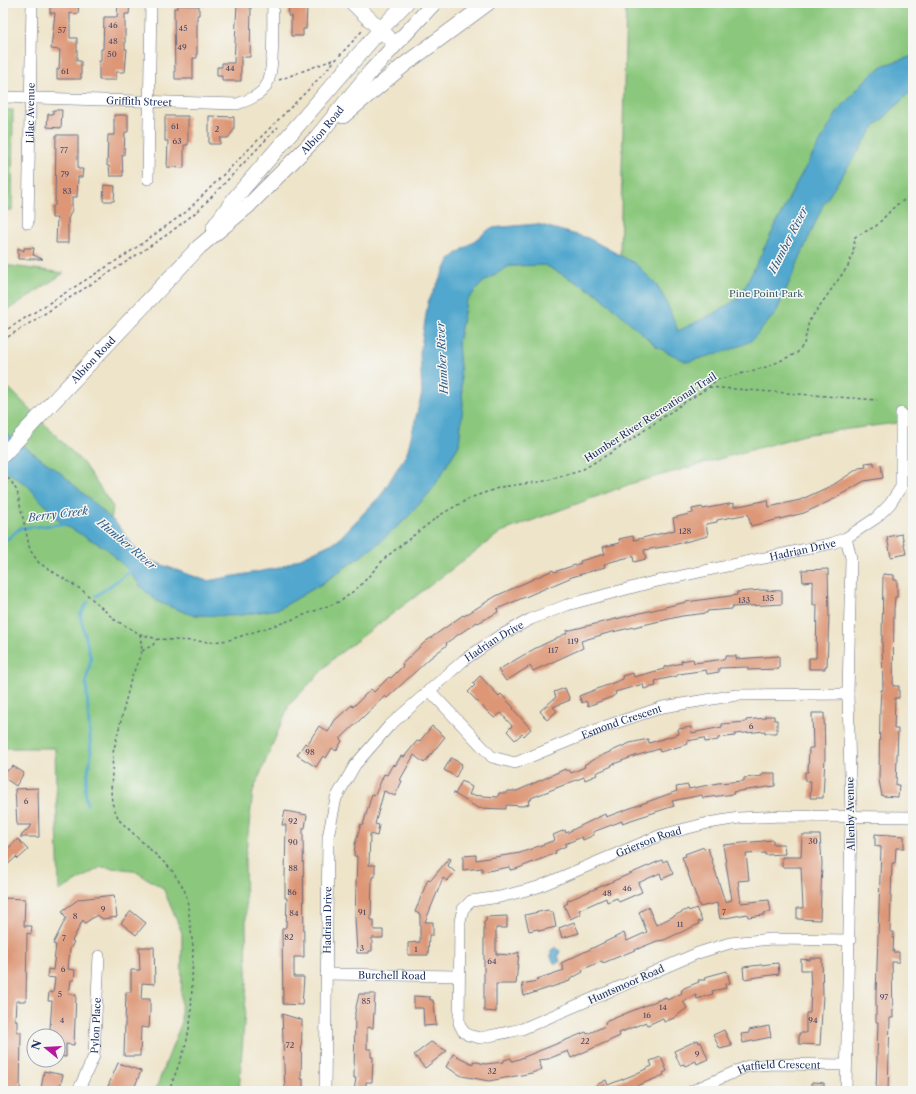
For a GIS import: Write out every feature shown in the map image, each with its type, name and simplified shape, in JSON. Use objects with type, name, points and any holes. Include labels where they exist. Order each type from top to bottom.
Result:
[{"type":"main road","points":[[353,3],[395,43]]},
{"type":"main road","name":"Albion Road","points":[[3,455],[199,247],[235,198],[376,26],[406,3]]},
{"type":"main road","name":"Albion Road","points":[[199,247],[248,206],[318,137],[395,43],[434,3]]},
{"type":"main road","points":[[318,137],[404,65],[488,3]]},
{"type":"street","name":"Lilac Avenue","points":[[28,223],[32,3]]},
{"type":"street","points":[[148,179],[151,3]]},
{"type":"street","points":[[267,85],[272,57],[273,3]]},
{"type":"street","name":"Griffith Street","points":[[3,97],[150,100],[236,104],[259,94],[267,85]]},
{"type":"street","name":"Hadrian Drive","points":[[325,1091],[328,837],[336,798],[360,759],[389,726],[464,660],[496,638],[531,619],[567,605],[649,583],[833,543],[846,538],[876,518],[890,504],[900,487],[901,412]]},
{"type":"street","name":"Allenby Avenue","points":[[846,538],[851,558],[848,694],[851,817],[850,940],[846,1091]]},
{"type":"street","name":"Esmond Crescent","points":[[429,690],[492,757],[515,763],[603,727],[663,707],[737,695],[848,694]]},
{"type":"street","name":"Grierson Road","points":[[459,976],[461,914],[466,904],[471,901],[500,897],[531,890],[661,835],[710,822],[737,818],[782,816],[913,816]]},
{"type":"street","name":"Huntsmoor Road","points":[[459,976],[459,1023],[463,1031],[468,1035],[480,1038],[522,1029],[698,953],[725,945],[771,939],[850,940]]},
{"type":"street","name":"Pylon Place","points":[[78,1091],[94,1056],[99,956]]},
{"type":"street","name":"Burchell Road","points":[[326,974],[459,976]]},
{"type":"street","name":"Hatfield Crescent","points":[[692,1091],[748,1066],[773,1064],[846,1065]]},
{"type":"path","points":[[3,332],[139,245],[186,212],[218,182],[336,59],[376,26]]},
{"type":"path","points":[[267,85],[336,59]]},
{"type":"path","points":[[3,340],[168,234],[199,210],[281,125]]},
{"type":"path","name":"Humber River Recreational Trail","points":[[3,474],[11,481],[17,491],[30,550],[39,563],[82,590],[122,625],[140,634],[157,639],[220,642],[288,621],[341,601],[360,586],[385,558],[440,515],[456,506],[486,492],[545,481],[580,471],[616,450],[709,387],[716,380],[778,364],[802,349],[809,321],[851,260],[854,237],[876,226],[896,205],[913,195]]},
{"type":"path","points":[[709,387],[877,400]]},
{"type":"path","points":[[140,634],[142,651],[131,679],[113,753],[111,792],[112,803],[119,820],[171,869],[184,889],[187,898],[193,947],[191,1018],[186,1046],[169,1091]]},
{"type":"path","points":[[142,651],[153,645],[157,639]]},
{"type":"green space","name":"Pine Point Park","points":[[626,3],[913,3],[913,421],[808,434],[633,483],[501,532],[335,657],[289,705],[253,791],[245,860],[247,983],[239,1091],[155,1091],[181,1024],[182,933],[163,888],[133,870],[101,867],[59,891],[55,748],[3,748],[3,382],[83,463],[113,507],[106,548],[130,572],[141,587],[279,609],[323,583],[375,546],[463,405],[458,343],[466,302],[482,282],[509,266],[545,265],[598,294],[616,310],[620,255]]},
{"type":"green space","points":[[3,110],[13,110],[12,210],[3,210]]},
{"type":"green space","points":[[3,265],[64,273],[3,313]]},
{"type":"water","name":"Humber River","points":[[913,56],[913,92],[908,94],[872,130],[823,205],[776,313],[751,341],[730,350],[687,362],[657,347],[598,294],[545,265],[509,266],[482,283],[466,302],[458,343],[463,405],[459,445],[432,490],[405,520],[375,546],[323,583],[279,609],[234,616],[192,615],[158,602],[141,587],[130,572],[106,548],[62,524],[27,485],[3,469],[3,431],[62,474],[119,526],[136,550],[151,561],[207,581],[279,568],[337,541],[381,495],[407,453],[422,393],[420,353],[428,302],[450,259],[491,228],[537,224],[588,238],[636,264],[656,284],[666,301],[678,331],[717,312],[740,297],[797,182],[838,111],[869,76],[884,65]]},
{"type":"water","points":[[556,947],[560,951],[558,956],[560,961],[554,963],[551,957],[551,950]]},
{"type":"building","points":[[50,3],[79,3],[78,14],[70,13],[70,38],[77,38],[77,61],[81,61],[81,79],[57,79],[60,50],[51,49],[55,13],[50,13]]},
{"type":"building","points":[[118,3],[130,3],[129,14],[125,14],[125,49],[127,49],[125,72],[116,72],[116,80],[99,80],[99,61],[101,61],[101,49],[103,49],[104,17],[117,17]]},
{"type":"building","points":[[237,3],[248,3],[248,7],[251,7],[250,57],[241,57],[241,81],[222,81],[222,76],[217,76],[217,67],[222,67],[222,63],[234,63]]},
{"type":"building","points":[[178,5],[199,6],[199,15],[197,15],[197,58],[193,58],[193,79],[175,79],[174,8],[178,8]]},
{"type":"building","points":[[289,6],[307,6],[306,29],[303,29],[303,36],[291,36],[291,16],[288,16]]},
{"type":"building","points":[[53,110],[62,110],[61,128],[47,127],[48,114],[53,114]]},
{"type":"building","points":[[114,115],[128,115],[128,132],[125,132],[124,155],[122,155],[123,176],[110,176],[109,166],[107,166],[108,135],[114,135]]},
{"type":"building","points":[[165,116],[188,116],[188,145],[184,145],[184,168],[167,167],[168,141],[165,141]]},
{"type":"building","points":[[209,116],[234,117],[234,130],[228,138],[220,138],[220,144],[209,144]]},
{"type":"building","points":[[56,135],[78,135],[78,169],[83,169],[82,177],[78,177],[77,197],[72,197],[72,210],[68,219],[68,243],[56,243],[57,218],[52,218],[52,207],[55,205]]},
{"type":"building","points":[[104,185],[115,186],[114,201],[103,201]]},
{"type":"building","points":[[18,248],[24,251],[24,248],[34,248],[33,255],[43,259],[18,259]]},
{"type":"building","points":[[874,462],[874,466],[881,465],[883,478],[864,481],[830,501],[804,513],[751,526],[748,514],[717,520],[717,522],[706,524],[708,536],[669,546],[644,550],[646,559],[634,562],[633,556],[604,564],[605,567],[572,577],[497,609],[498,612],[478,623],[477,622],[446,643],[447,645],[430,658],[387,698],[385,696],[340,739],[342,741],[336,751],[332,748],[326,758],[323,756],[316,767],[297,755],[305,743],[307,745],[319,726],[328,732],[335,720],[352,705],[353,707],[371,689],[374,692],[389,677],[391,678],[403,666],[402,664],[425,642],[463,615],[464,616],[496,596],[553,570],[554,572],[581,563],[580,561],[605,554],[603,547],[620,543],[619,539],[633,536],[634,540],[675,530],[673,518],[693,513],[692,509],[702,507],[703,509],[734,503],[734,507],[768,500],[769,507],[800,500],[833,485],[859,468],[866,467],[865,463]]},
{"type":"building","points":[[902,534],[906,554],[891,557],[887,537]]},
{"type":"building","points":[[828,569],[829,616],[827,666],[825,666],[825,669],[809,669],[809,658],[816,658],[817,605],[813,605],[813,581],[803,582],[802,570]]},
{"type":"building","points":[[883,574],[894,575],[894,580],[897,580],[897,597],[895,597],[894,609],[893,686],[899,686],[899,698],[895,698],[894,729],[898,729],[896,785],[899,785],[898,797],[882,796],[879,780],[880,708],[881,690],[883,690]]},
{"type":"building","points":[[762,590],[782,591],[782,604],[732,607],[732,609],[707,611],[707,613],[682,616],[608,633],[581,641],[583,648],[533,671],[530,666],[506,681],[498,670],[534,649],[567,633],[566,631],[686,602],[737,595],[737,592]]},
{"type":"building","points":[[725,656],[736,656],[736,659],[779,656],[779,669],[748,670],[748,667],[719,668],[719,672],[707,674],[706,670],[679,674],[677,676],[655,681],[656,686],[644,689],[643,684],[615,692],[616,694],[612,697],[588,706],[586,701],[582,703],[579,696],[623,679],[622,676],[633,673],[634,677],[682,663],[681,661],[693,659],[694,663],[725,659]]},
{"type":"building","points":[[480,676],[499,696],[501,694],[531,729],[524,736],[522,734],[515,740],[507,731],[512,726],[501,713],[495,718],[493,717],[468,692],[475,685],[473,683]]},
{"type":"building","points":[[565,688],[570,700],[553,707],[557,711],[547,720],[540,711],[556,697],[554,692]]},
{"type":"building","points":[[812,713],[824,713],[825,757],[823,798],[810,798],[811,781],[805,781],[805,772],[808,772],[809,748],[813,748]]},
{"type":"building","points":[[765,716],[774,716],[774,720],[777,720],[777,733],[765,733],[765,731],[735,734],[735,736],[718,738],[718,740],[705,742],[704,738],[687,741],[688,744],[660,752],[659,749],[611,765],[612,766],[596,773],[597,775],[585,780],[584,777],[531,798],[532,799],[528,801],[529,804],[523,806],[506,805],[506,809],[478,808],[453,793],[455,794],[462,781],[472,787],[469,795],[498,797],[499,793],[517,791],[565,769],[566,771],[569,770],[571,773],[585,767],[584,765],[596,758],[630,743],[648,739],[649,743],[679,734],[678,729],[691,727],[692,733],[722,727],[722,724],[746,722],[746,720],[765,718]]},
{"type":"building","points":[[432,726],[445,737],[424,763],[414,755],[400,780],[402,781],[395,796],[384,791],[375,824],[379,825],[377,836],[370,834],[369,865],[375,865],[375,877],[372,877],[371,920],[374,920],[374,930],[383,930],[383,938],[372,938],[372,951],[369,951],[369,953],[357,953],[355,917],[357,856],[354,856],[355,844],[361,824],[363,825],[372,794],[375,795],[384,774],[387,775],[393,764],[395,766],[401,756],[404,757]]},
{"type":"building","points":[[451,758],[462,764],[456,777],[444,770]]},
{"type":"building","points":[[13,766],[24,773],[16,786],[3,777],[3,768],[7,771]]},
{"type":"building","points":[[762,773],[775,773],[775,786],[733,792],[734,794],[703,798],[702,795],[672,801],[674,806],[622,823],[622,821],[593,832],[594,835],[583,840],[582,837],[565,844],[566,846],[555,851],[556,853],[516,869],[510,870],[510,867],[482,872],[482,868],[463,870],[463,856],[476,855],[476,860],[520,853],[555,840],[553,835],[565,830],[566,833],[605,814],[606,817],[677,791],[676,787],[688,785],[689,789],[718,783],[744,781],[744,778],[762,776]]},
{"type":"building","points":[[38,788],[39,837],[20,837],[32,825],[17,825],[15,789]]},
{"type":"building","points":[[285,811],[307,815],[305,828],[303,828],[304,957],[294,957],[294,977],[304,977],[302,1005],[283,1004],[282,929],[286,927],[287,898],[285,898],[286,825],[282,825]]},
{"type":"building","points":[[875,834],[904,836],[904,848],[896,848],[895,863],[892,863],[890,932],[894,932],[893,952],[899,952],[899,962],[892,962],[893,1018],[890,1018],[888,1091],[876,1091],[878,1022],[876,1022],[876,995],[881,847],[875,846]]},
{"type":"building","points":[[802,835],[820,835],[822,863],[820,920],[797,919],[797,908],[803,908],[801,867],[782,867],[782,857],[801,857]]},
{"type":"building","points":[[18,839],[28,850],[18,859],[16,857],[3,869],[3,853]]},
{"type":"building","points":[[773,840],[773,844],[784,844],[785,854],[746,854],[749,880],[738,881],[741,903],[769,900],[771,912],[764,913],[764,915],[748,917],[747,914],[720,919],[717,903],[700,907],[682,857],[686,856],[685,854],[704,847],[704,849],[708,848],[725,902],[732,900],[723,845]]},
{"type":"building","points":[[449,858],[451,859],[448,866],[455,872],[447,881],[443,878],[425,922],[433,922],[433,935],[429,935],[428,955],[408,955],[408,943],[420,942],[420,914],[415,912],[428,879],[431,880]]},
{"type":"building","points":[[662,860],[663,862],[667,860],[673,874],[662,879],[660,873],[638,883],[642,892],[619,902],[617,898],[607,902],[606,898],[579,910],[581,914],[570,919],[564,905],[568,903],[567,901]]},
{"type":"building","points":[[114,895],[117,917],[103,919],[97,915],[85,923],[83,920],[72,941],[74,942],[70,949],[68,969],[75,970],[74,980],[71,980],[69,994],[76,995],[74,1045],[66,1044],[66,1028],[50,1028],[52,1001],[48,1001],[49,992],[53,993],[55,978],[47,977],[48,969],[53,970],[56,945],[53,944],[66,918],[62,911],[79,899]]},
{"type":"building","points":[[3,898],[25,899],[24,926],[32,926],[31,934],[27,933],[26,1001],[16,1001],[15,1020],[17,1020],[17,1032],[21,1032],[20,1091],[3,1091]]},
{"type":"building","points":[[648,907],[656,925],[688,909],[689,911],[696,908],[702,921],[698,922],[699,924],[664,940],[657,941],[603,963],[602,961],[586,968],[582,970],[583,972],[570,979],[570,981],[524,996],[522,984],[537,981],[537,979],[564,970],[561,963],[624,933],[627,941],[647,932],[639,912]]},
{"type":"building","points":[[548,910],[549,912],[553,912],[556,927],[539,931],[538,929],[529,931],[525,915]]},
{"type":"building","points":[[131,911],[146,923],[136,935],[121,923]]},
{"type":"building","points":[[507,916],[507,928],[496,928],[496,954],[511,955],[519,952],[516,984],[496,984],[496,1012],[484,1011],[484,921],[486,921],[486,917]]},
{"type":"building","points":[[574,922],[579,933],[562,938],[559,928]]},
{"type":"building","points":[[139,947],[154,947],[155,984],[142,983],[141,999],[150,999],[149,1028],[141,1027],[140,1056],[124,1056],[126,992],[131,992],[131,970],[140,970]]},
{"type":"building","points":[[810,958],[822,958],[823,995],[820,1045],[799,1044],[799,1033],[806,1033],[806,1013],[810,1013],[811,988],[810,970],[801,970],[801,959],[810,960]]},
{"type":"building","points":[[778,963],[779,974],[744,979],[743,967]]},
{"type":"building","points":[[727,971],[730,983],[725,984],[726,988],[712,991],[713,994],[697,999],[696,995],[683,1001],[687,1008],[674,1018],[664,1022],[663,1018],[648,1025],[646,1022],[619,1033],[620,1036],[571,1058],[568,1051],[548,1059],[538,1060],[542,1069],[532,1073],[489,1081],[462,1076],[446,1067],[453,1054],[473,1064],[473,1061],[485,1064],[504,1062],[504,1060],[511,1058],[512,1061],[519,1059],[586,1032],[587,1034],[603,1027],[606,1024],[605,1022],[666,997],[667,1000],[682,993],[681,991],[684,988],[699,982],[698,980],[706,980],[705,977]]},
{"type":"building","points":[[359,994],[375,994],[373,1028],[367,1027],[367,1049],[371,1049],[371,1057],[373,1057],[372,1082],[366,1082],[366,1091],[354,1091],[356,1078],[354,1078],[355,1012]]},
{"type":"building","points":[[414,996],[430,997],[430,1000],[433,1000],[436,1025],[424,1026],[423,1008],[414,1008]]},
{"type":"building","points":[[282,1014],[302,1020],[301,1079],[303,1079],[303,1091],[285,1091]]},
{"type":"building","points":[[769,1026],[771,1037],[743,1043],[741,1034],[749,1033],[749,1030]]},
{"type":"building","points":[[724,1030],[732,1046],[720,1049],[713,1035]]},
{"type":"building","points":[[698,1040],[699,1043],[701,1042],[708,1059],[697,1064],[696,1061],[685,1066],[684,1064],[680,1065],[674,1051]]},
{"type":"building","points":[[431,1042],[447,1051],[425,1068],[414,1055]]},
{"type":"building","points":[[661,1057],[667,1071],[663,1073],[664,1075],[624,1091],[593,1091],[597,1089],[596,1085],[606,1080],[608,1085],[652,1066],[650,1061]]},
{"type":"building","points":[[118,1063],[141,1071],[133,1091],[106,1091]]},
{"type":"building","points":[[44,1071],[63,1075],[59,1091],[41,1089]]},
{"type":"building","points":[[811,1083],[824,1083],[824,1091],[811,1091]]},
{"type":"waterway","name":"Berry Creek","points":[[3,543],[20,528],[65,524]]},
{"type":"waterway","points":[[96,596],[132,570]]},
{"type":"waterway","points":[[87,804],[85,789],[91,754],[86,681],[91,659],[80,615],[88,602]]}]
